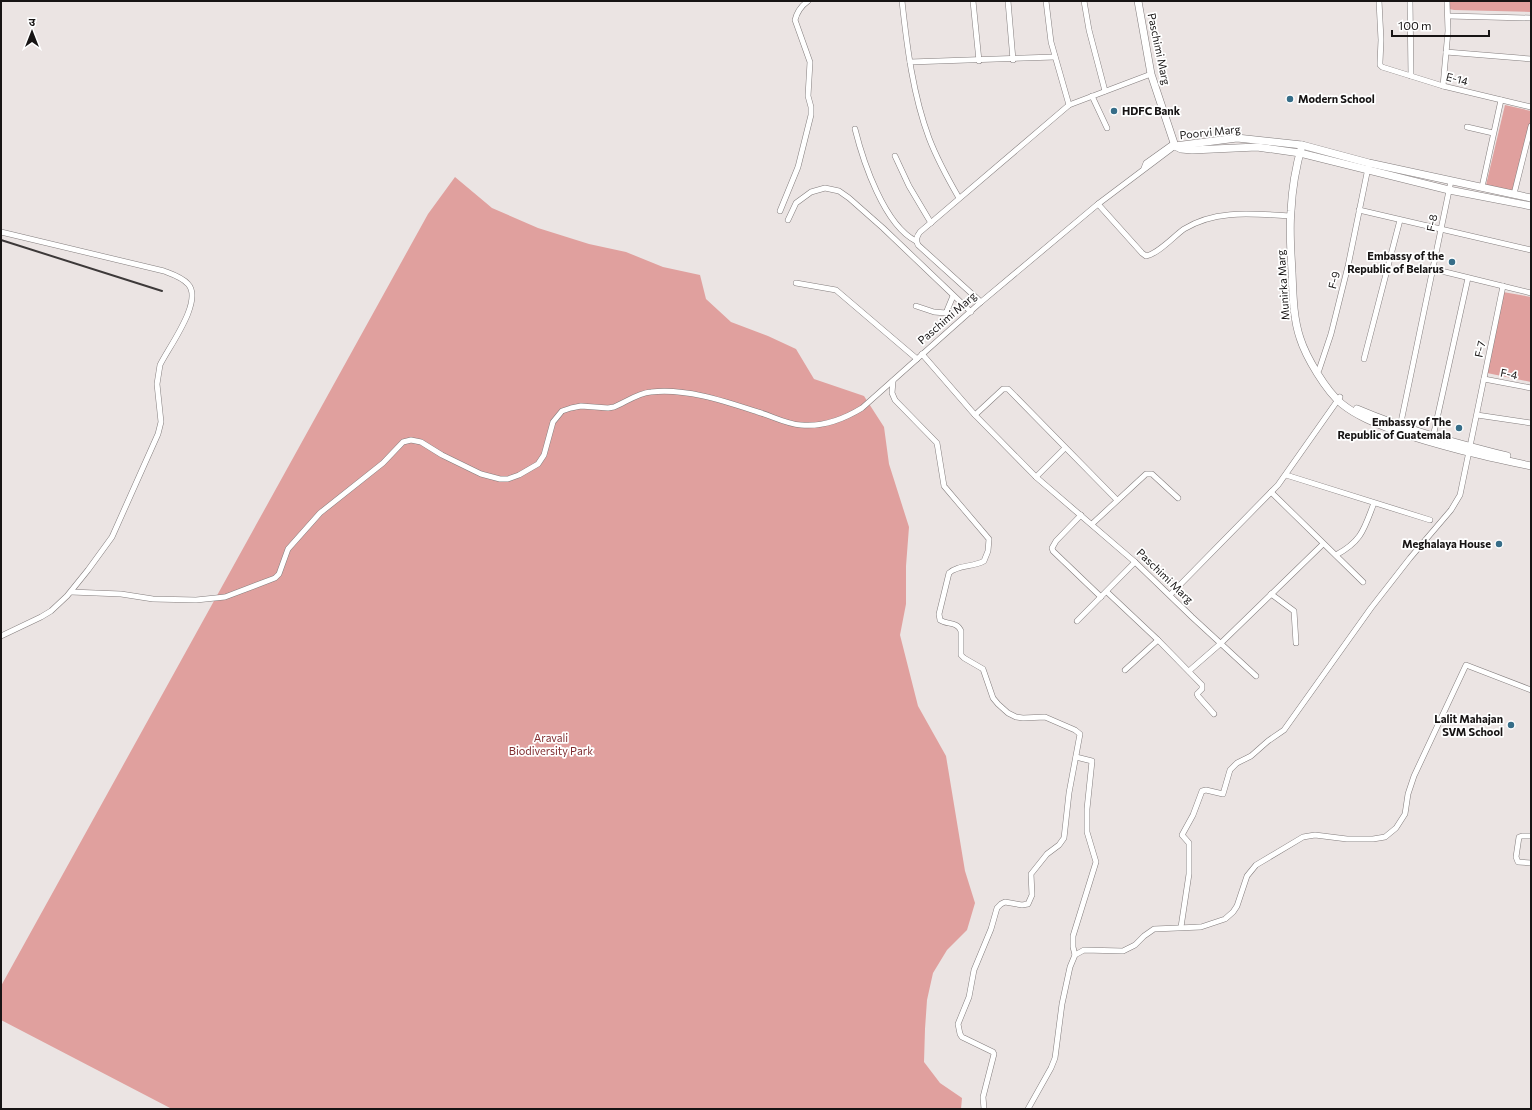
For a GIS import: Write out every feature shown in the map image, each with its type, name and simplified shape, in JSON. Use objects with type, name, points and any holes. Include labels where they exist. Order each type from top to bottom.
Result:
[{"type":"street","points":[[780,211],[798,167],[811,116],[811,107],[808,96],[810,62],[795,20],[799,9],[808,1]]},
{"type":"street","points":[[902,1],[916,94],[935,154],[959,198]]},
{"type":"street","points":[[973,1],[979,61]]},
{"type":"street","points":[[1008,1],[1013,60]]},
{"type":"street","points":[[1046,1],[1048,26],[1069,105]]},
{"type":"street","points":[[1084,1],[1089,30],[1105,91]]},
{"type":"street","name":"Paschimi Marg","points":[[1138,1],[1151,74],[1175,145],[1146,163],[1144,168],[1098,204],[922,354],[975,415],[1036,477],[1135,562],[1220,644],[1256,676]]},
{"type":"street","name":"E-14","points":[[1379,1],[1381,40],[1380,65],[1443,86],[1531,107]]},
{"type":"street","points":[[1410,1],[1411,76]]},
{"type":"street","points":[[1443,86],[1448,16],[1447,1]]},
{"type":"street","points":[[1448,16],[1531,18]]},
{"type":"street","points":[[1446,52],[1531,59]]},
{"type":"street","points":[[910,62],[1013,60],[1055,57]]},
{"type":"street","points":[[916,241],[920,232],[1069,105],[1151,74]]},
{"type":"street","points":[[1092,96],[1107,128]]},
{"type":"street","points":[[1482,187],[1501,100]]},
{"type":"street","points":[[1514,194],[1529,142],[1531,126]]},
{"type":"street","points":[[1467,127],[1493,133]]},
{"type":"street","points":[[855,129],[864,162],[872,182],[893,219],[906,234],[916,241],[922,249],[982,302]]},
{"type":"street","name":"Poorvi Marg","points":[[1175,145],[1238,138],[1268,140],[1449,190],[1531,206]]},
{"type":"street","name":"Munirka Marg","points":[[1303,150],[1294,187],[1290,216],[1294,310],[1300,338],[1318,374],[1339,398],[1353,411],[1379,424],[1409,436],[1531,466]]},
{"type":"street","name":"Munirka Marg","points":[[1303,150],[1294,212],[1298,314],[1303,339],[1307,349],[1319,370],[1339,398],[1356,409],[1400,427],[1469,450],[1531,461]]},
{"type":"street","points":[[895,156],[931,223]]},
{"type":"street","name":"Poorvi Marg","points":[[1368,167],[1451,181],[1531,198]]},
{"type":"street","name":"F-9","points":[[1319,370],[1336,317],[1352,252],[1368,167]]},
{"type":"street","name":"F-8","points":[[1400,427],[1434,269],[1451,181]]},
{"type":"street","points":[[788,220],[796,203],[811,192],[825,188],[839,191],[883,228],[971,312]]},
{"type":"street","points":[[1098,204],[1142,254],[1146,256],[1152,254],[1183,230],[1210,217],[1238,214],[1290,216]]},
{"type":"street","points":[[1359,210],[1442,228],[1531,250]]},
{"type":"street","points":[[1364,359],[1400,220]]},
{"type":"street","points":[[1,232],[164,271],[182,279],[189,284],[191,289],[191,305],[181,329],[160,364],[158,371],[157,384],[161,414],[158,434],[112,537],[60,603],[46,614],[1,636]]},
{"type":"street","points":[[1434,269],[1531,293]]},
{"type":"street","points":[[1433,437],[1468,278]]},
{"type":"street","points":[[796,283],[836,290],[917,359]]},
{"type":"street","name":"F-7","points":[[1181,927],[1189,874],[1189,843],[1182,835],[1193,815],[1202,791],[1206,790],[1223,794],[1230,770],[1237,763],[1251,756],[1268,741],[1284,730],[1371,608],[1456,503],[1463,488],[1469,450],[1504,286]]},
{"type":"street","points":[[916,306],[927,311],[946,313],[953,296]]},
{"type":"street","points":[[70,592],[121,594],[153,599],[196,600],[225,597],[274,578],[279,574],[288,549],[320,512],[383,463],[403,442],[411,440],[421,442],[442,455],[481,474],[500,480],[508,479],[528,471],[538,464],[544,454],[553,422],[562,411],[571,408],[581,406],[614,407],[649,392],[686,393],[707,397],[790,423],[810,426],[838,420],[862,408],[922,354]]},
{"type":"street","name":"F-4","points":[[1484,379],[1531,388]]},
{"type":"street","points":[[893,380],[892,393],[895,400],[937,443],[944,486],[989,539],[988,551],[984,561],[972,566],[953,570],[948,573],[939,614],[940,620],[944,623],[957,625],[960,627],[961,654],[964,658],[983,669],[993,698],[1002,709],[1016,717],[1049,718],[1078,732],[1080,737],[1069,793],[1064,838],[1059,845],[1047,854],[1031,874],[1032,896],[1028,904],[1022,905],[1005,902],[997,908],[992,929],[974,970],[969,998],[959,1021],[958,1029],[962,1037],[993,1052],[994,1054],[983,1097],[984,1109]]},
{"type":"street","points":[[975,415],[1003,389],[1006,388],[1117,500]]},
{"type":"street","points":[[1170,595],[1286,475],[1339,398]]},
{"type":"street","points":[[1477,415],[1531,423]]},
{"type":"street","points":[[1036,477],[1065,448]]},
{"type":"street","points":[[1092,524],[1143,475],[1149,473],[1152,474],[1178,498]]},
{"type":"street","points":[[1286,475],[1430,520]]},
{"type":"street","points":[[1271,492],[1323,544],[1364,582]]},
{"type":"street","points":[[1336,555],[1354,544],[1359,538],[1364,531],[1374,503]]},
{"type":"street","points":[[1081,515],[1056,541],[1052,548],[1053,551],[1101,597]]},
{"type":"street","points":[[1189,671],[1220,644],[1323,544]]},
{"type":"street","points":[[1077,621],[1135,562]]},
{"type":"street","points":[[1107,592],[1189,671],[1202,686],[1198,696],[1214,714]]},
{"type":"street","points":[[1272,594],[1294,611],[1296,643]]},
{"type":"street","points":[[1124,670],[1158,640]]},
{"type":"street","points":[[1075,955],[1084,950],[1122,951],[1135,945],[1154,929],[1203,927],[1225,919],[1233,912],[1247,876],[1256,865],[1298,839],[1315,835],[1338,838],[1373,839],[1385,837],[1391,833],[1405,814],[1408,794],[1414,776],[1466,665],[1531,690]]},
{"type":"street","points":[[1028,1109],[1055,1058],[1062,1004],[1070,967],[1075,955],[1073,936],[1096,862],[1087,832],[1087,809],[1092,761],[1076,756]]},
{"type":"street","points":[[1531,836],[1519,837],[1516,857],[1518,862],[1531,863]]},
{"type":"green space","points":[[1449,1],[1531,1],[1531,12],[1454,10],[1449,9]]},
{"type":"green space","points":[[1505,105],[1531,111],[1531,122],[1513,191],[1486,185]]},
{"type":"green space","name":"Aravali Biodiversity Park","points":[[455,177],[492,208],[538,228],[589,244],[626,252],[663,267],[700,275],[706,299],[731,322],[768,336],[796,349],[814,379],[864,396],[884,427],[889,464],[909,527],[906,566],[906,604],[900,635],[918,706],[946,756],[965,871],[975,903],[967,930],[947,950],[933,973],[927,1000],[925,1029],[924,1062],[940,1083],[962,1098],[961,1109],[172,1109],[1,1020],[1,986],[428,214]]},
{"type":"green space","points":[[1503,292],[1531,297],[1531,382],[1487,373]]},
{"type":"railway","points":[[1,240],[162,291]]},
{"type":"place","name":"Modern School","points":[[1290,99]]},
{"type":"place","name":"HDFC Bank","points":[[1114,111]]},
{"type":"place","name":"Embassy of the Republic of Belarus","points":[[1452,262]]},
{"type":"place","name":"Embassy of The Republic of Guatemala","points":[[1459,428]]},
{"type":"place","name":"Meghalaya House","points":[[1499,544]]},
{"type":"place","name":"Lalit Mahajan SVM School","points":[[1511,725]]}]
